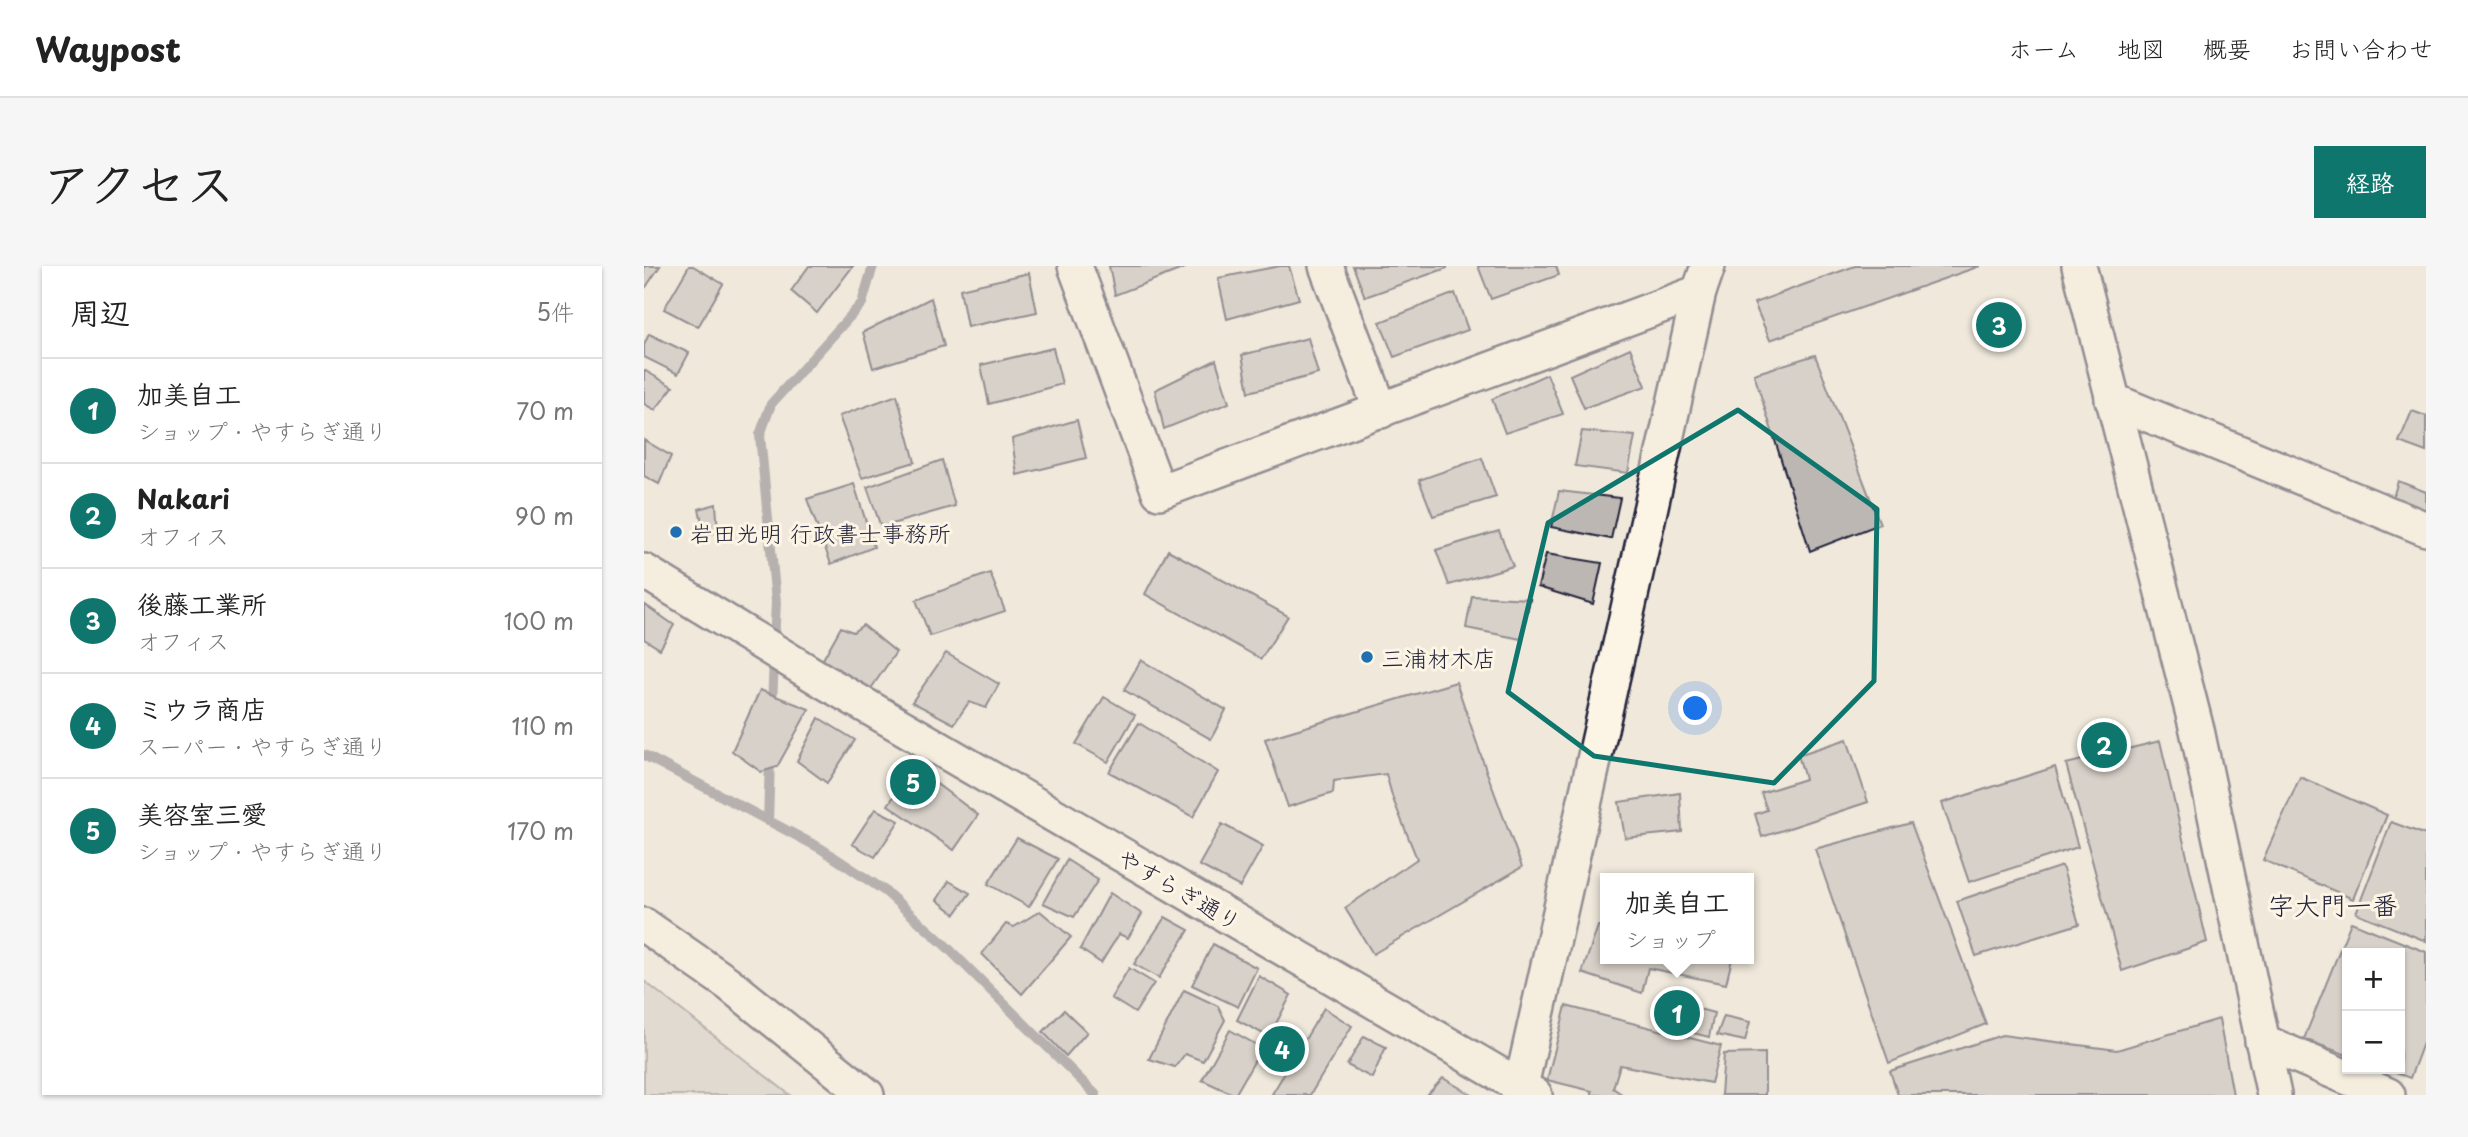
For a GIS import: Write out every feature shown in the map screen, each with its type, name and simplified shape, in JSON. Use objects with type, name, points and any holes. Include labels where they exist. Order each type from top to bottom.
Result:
[{"type":"street","points":[[1075,266],[1159,492],[1381,411],[1703,279]]},
{"type":"street","points":[[1326,266],[1381,411]]},
{"type":"street","points":[[2079,266],[2197,730],[2274,1095]]},
{"type":"street","points":[[1525,1092],[1703,279]]},
{"type":"street","points":[[2112,400],[2426,529]]},
{"type":"street","name":"やすらぎ通り","points":[[644,571],[825,682],[1525,1092]]},
{"type":"street","points":[[644,925],[729,984],[867,1095]]},
{"type":"street","points":[[2262,1041],[2388,1095]]},
{"type":"highlighted area","points":[[1738,410],[1877,509],[1874,681],[1774,783],[1594,756],[1508,692],[1548,523]]},
{"type":"shaded area","points":[[644,981],[790,1095],[644,1095]]},
{"type":"building","points":[[644,266],[660,266],[646,287],[644,286]]},
{"type":"building","points":[[689,266],[723,284],[698,327],[664,309]]},
{"type":"building","points":[[809,266],[853,266],[817,313],[791,291]]},
{"type":"building","points":[[1109,266],[1190,266],[1115,295]]},
{"type":"building","points":[[1289,266],[1299,299],[1227,319],[1218,278]]},
{"type":"building","points":[[1353,266],[1447,266],[1447,268],[1365,297]]},
{"type":"building","points":[[1478,266],[1556,266],[1559,275],[1491,299]]},
{"type":"building","points":[[1855,266],[1980,266],[1770,340],[1754,303]]},
{"type":"building","points":[[1029,273],[1037,312],[967,327],[960,289]]},
{"type":"building","points":[[1455,293],[1468,330],[1394,357],[1380,322]]},
{"type":"building","points":[[931,298],[944,346],[873,368],[863,332]]},
{"type":"building","points":[[649,334],[689,353],[678,374],[644,357],[644,345]]},
{"type":"building","points":[[1308,338],[1318,374],[1249,392],[1242,355]]},
{"type":"building","points":[[1053,348],[1062,384],[989,404],[981,365]]},
{"type":"building","points":[[1630,348],[1646,386],[1584,408],[1570,375]]},
{"type":"building","points":[[1815,355],[1880,524],[1810,551],[1754,374]]},
{"type":"building","points":[[1216,360],[1229,403],[1164,429],[1155,390]]},
{"type":"building","points":[[644,370],[673,387],[655,410],[644,404]]},
{"type":"building","points":[[1547,374],[1563,414],[1505,433],[1492,399]]},
{"type":"building","points":[[897,395],[915,462],[862,478],[839,416]]},
{"type":"building","points":[[2412,411],[2426,416],[2426,452],[2399,442]]},
{"type":"building","points":[[1077,420],[1086,458],[1017,475],[1012,439]]},
{"type":"building","points":[[1582,431],[1635,436],[1628,473],[1575,466]]},
{"type":"building","points":[[644,440],[671,456],[659,484],[644,476]]},
{"type":"building","points":[[1482,458],[1496,497],[1433,516],[1419,480]]},
{"type":"building","points":[[942,460],[955,506],[881,527],[867,487]]},
{"type":"building","points":[[2398,481],[2426,492],[2426,518],[2391,504]]},
{"type":"building","points":[[854,484],[874,547],[831,564],[807,499]]},
{"type":"building","points":[[1559,491],[1620,498],[1611,539],[1551,527]]},
{"type":"building","points":[[716,504],[718,532],[705,535],[699,509]]},
{"type":"building","points":[[1499,531],[1513,566],[1449,585],[1436,550]]},
{"type":"building","points":[[1168,550],[1288,616],[1261,659],[1145,594]]},
{"type":"building","points":[[1546,554],[1602,563],[1593,604],[1538,587]]},
{"type":"building","points":[[990,573],[1005,611],[930,636],[916,600]]},
{"type":"building","points":[[1472,596],[1530,599],[1521,639],[1466,628]]},
{"type":"building","points":[[644,604],[674,625],[660,649],[644,639]]},
{"type":"building","points":[[863,625],[896,652],[870,690],[822,661],[841,627],[853,632]]},
{"type":"building","points":[[946,653],[999,684],[986,708],[969,702],[954,724],[912,702]]},
{"type":"building","points":[[1141,660],[1226,710],[1211,739],[1124,690]]},
{"type":"building","points":[[1456,682],[1522,867],[1373,954],[1345,908],[1417,859],[1386,774],[1334,781],[1333,793],[1288,807],[1265,739]]},
{"type":"building","points":[[760,690],[809,709],[777,767],[761,772],[732,751]]},
{"type":"building","points":[[1104,697],[1135,715],[1108,762],[1076,744]]},
{"type":"building","points":[[819,718],[855,740],[827,783],[797,761]]},
{"type":"building","points":[[1139,723],[1218,772],[1193,817],[1109,772]]},
{"type":"building","points":[[1847,739],[1868,802],[1762,837],[1755,814],[1767,810],[1761,793],[1805,779],[1798,755]]},
{"type":"building","points":[[2160,741],[2207,942],[2122,971],[2066,764]]},
{"type":"building","points":[[914,767],[978,815],[954,850],[888,805]]},
{"type":"building","points":[[2055,767],[2078,847],[1969,882],[1942,803]]},
{"type":"building","points":[[2300,777],[2387,815],[2353,899],[2263,860]]},
{"type":"building","points":[[1680,793],[1682,832],[1625,838],[1619,802]]},
{"type":"building","points":[[875,809],[899,821],[875,857],[852,844]]},
{"type":"building","points":[[2391,822],[2426,835],[2426,941],[2356,913]]},
{"type":"building","points":[[1911,823],[1986,1024],[1889,1063],[1815,849]]},
{"type":"building","points":[[1222,824],[1263,846],[1240,887],[1199,865]]},
{"type":"building","points":[[1017,838],[1058,859],[1029,907],[988,884]]},
{"type":"building","points":[[1067,860],[1098,880],[1074,917],[1043,903]]},
{"type":"building","points":[[2062,866],[2079,924],[1976,956],[1957,901]]},
{"type":"building","points":[[949,881],[970,893],[955,914],[937,900]]},
{"type":"building","points":[[1110,893],[1142,914],[1128,938],[1119,934],[1101,963],[1080,949]]},
{"type":"building","points":[[1040,911],[1071,937],[1022,994],[982,954],[1006,924],[1014,927]]},
{"type":"building","points":[[1165,917],[1189,930],[1159,978],[1134,964]]},
{"type":"building","points":[[2351,922],[2426,952],[2426,1035],[2410,1078],[2399,1074],[2405,1074],[2405,948],[2342,948],[2342,1053],[2304,1039]]},
{"type":"building","points":[[1598,926],[1600,964],[1731,964],[1726,984],[1648,968],[1642,993],[1582,973]]},
{"type":"building","points":[[1213,944],[1257,968],[1238,1007],[1192,985]]},
{"type":"building","points":[[1129,968],[1154,983],[1135,1013],[1111,998]]},
{"type":"building","points":[[1259,976],[1291,995],[1269,1037],[1237,1020]]},
{"type":"building","points":[[1184,990],[1218,1006],[1225,1020],[1203,1061],[1185,1054],[1175,1067],[1149,1059]]},
{"type":"building","points":[[1672,1002],[1714,1013],[1709,1037],[1665,1026]]},
{"type":"building","points":[[1566,1006],[1721,1046],[1711,1083],[1620,1065],[1613,1088],[1623,1095],[1592,1095],[1592,1091],[1547,1080]]},
{"type":"building","points":[[1324,1008],[1352,1026],[1310,1095],[1272,1094]]},
{"type":"building","points":[[1064,1010],[1087,1032],[1066,1056],[1043,1032]]},
{"type":"building","points":[[1724,1016],[1750,1022],[1745,1041],[1717,1035]]},
{"type":"building","points":[[2219,1019],[2233,1095],[1898,1095],[1890,1071],[2002,1035],[2117,1050]]},
{"type":"building","points":[[1230,1030],[1262,1048],[1235,1095],[1202,1080]]},
{"type":"building","points":[[1364,1036],[1386,1047],[1372,1078],[1347,1065]]},
{"type":"building","points":[[1765,1053],[1765,1095],[1721,1095],[1724,1054]]},
{"type":"building","points":[[1443,1078],[1472,1095],[1427,1095]]},
{"type":"waterway","points":[[774,643],[776,602],[760,435],[771,404],[862,303],[873,266]]},
{"type":"waterway","points":[[772,706],[774,658]]},
{"type":"waterway","points":[[644,755],[820,848],[885,891],[946,946],[1096,1095]]},
{"type":"waterway","points":[[768,821],[770,759]]},
{"type":"place","name":"後藤工業所","points":[[1999,325]]},
{"type":"place","name":"岩田光明 行政書士事務所","points":[[676,532]]},
{"type":"place","name":"三浦材木店","points":[[1367,657]]},
{"type":"place","name":"Nakari","points":[[2104,745]]},
{"type":"place","name":"美容室三愛","points":[[913,782]]},
{"type":"place","name":"加美自工","points":[[1677,1013]]},
{"type":"place","name":"ミウラ商店","points":[[1282,1049]]},
{"type":"district","name":"字大門一番","points":[[2333,904]]}]
